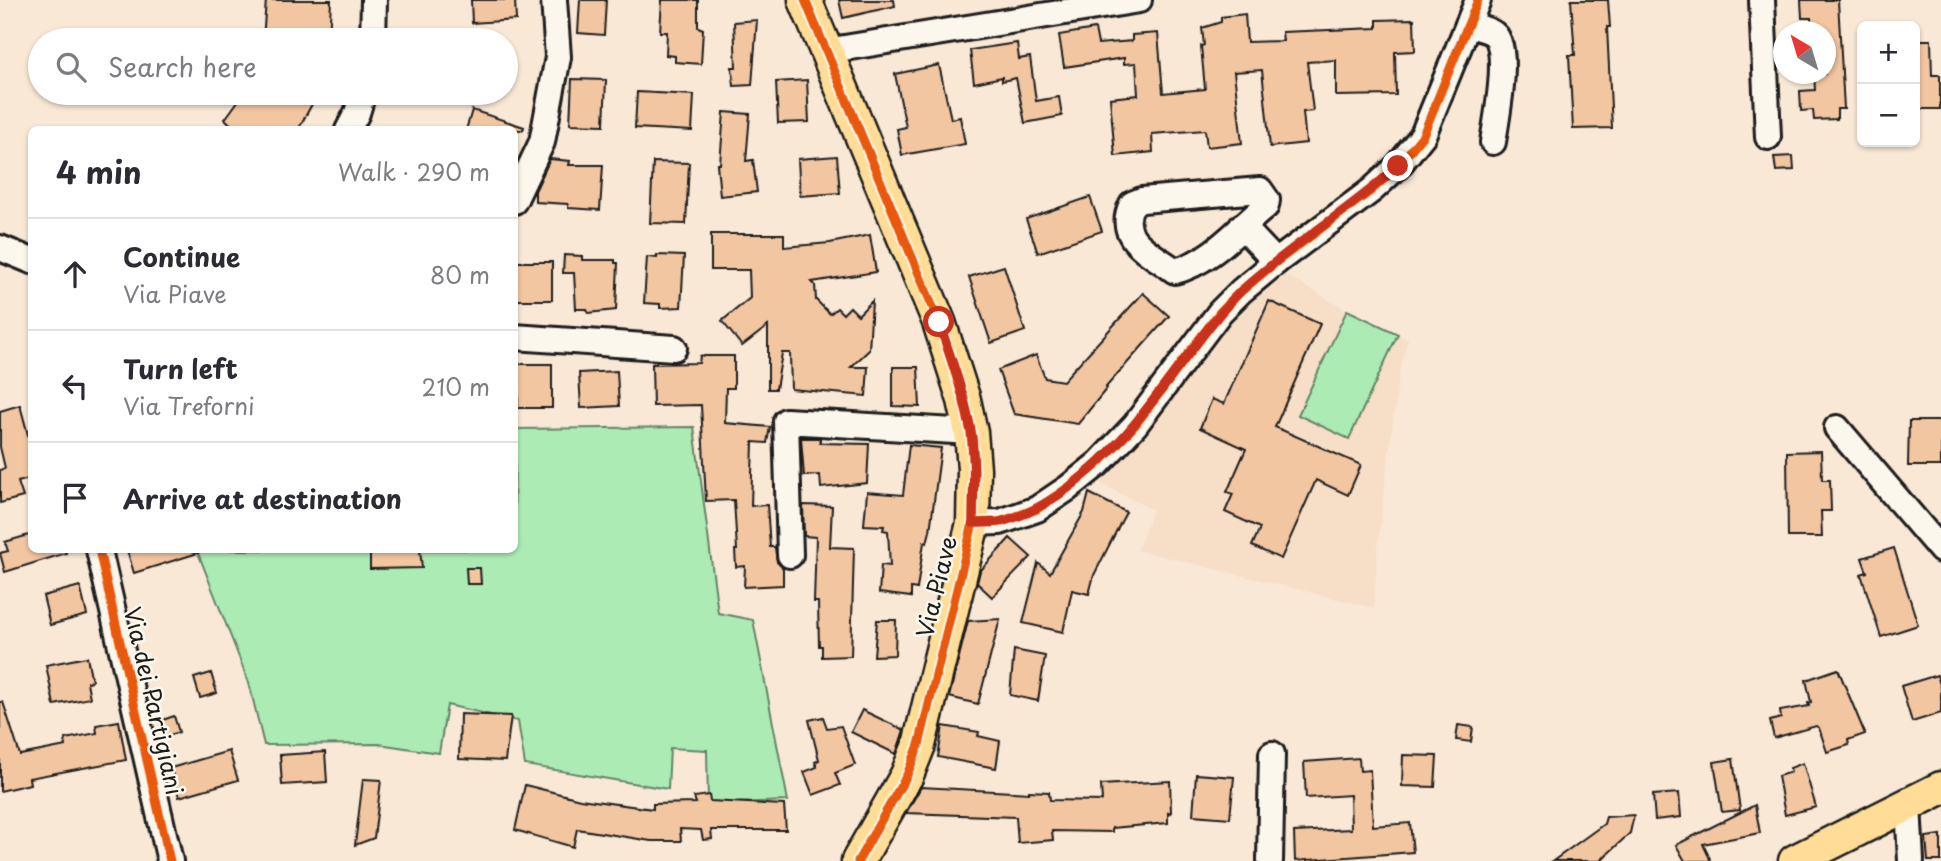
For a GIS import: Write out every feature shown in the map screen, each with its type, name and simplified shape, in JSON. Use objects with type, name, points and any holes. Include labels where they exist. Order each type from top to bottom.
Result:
[{"type":"main road","name":"Via Piave","points":[[805,0],[939,322],[964,400],[971,432],[974,469],[973,523],[919,746],[907,775],[858,861]]},
{"type":"main road","points":[[1795,861],[1941,788]]},
{"type":"street","points":[[373,28],[374,0]]},
{"type":"street","points":[[518,193],[542,142],[558,57],[554,0]]},
{"type":"street","points":[[826,51],[1139,0]]},
{"type":"street","points":[[973,523],[1000,522],[1037,509],[1099,463],[1135,425],[1220,312],[1276,261],[1372,190],[1406,155],[1423,135],[1478,0]]},
{"type":"street","points":[[1762,0],[1768,137]]},
{"type":"street","points":[[1468,25],[1494,33],[1500,42],[1502,62],[1493,142]]},
{"type":"street","points":[[350,126],[359,105]]},
{"type":"street","points":[[1260,190],[1267,200],[1266,206],[1242,226],[1198,262],[1175,271],[1131,237],[1126,225],[1132,204],[1142,200],[1260,190]]},
{"type":"street","points":[[1242,226],[1276,261]]},
{"type":"street","points":[[0,248],[28,259]]},
{"type":"street","points":[[518,337],[674,348]]},
{"type":"street","points":[[790,555],[786,421],[971,432]]},
{"type":"street","points":[[1837,428],[1941,550]]},
{"type":"street","name":"Via dei Partigiani","points":[[100,553],[170,861]]},
{"type":"street","points":[[1270,861],[1272,754]]},
{"type":"street","points":[[1908,804],[1911,861]]},
{"type":"shaded area","points":[[1280,272],[1347,310],[1408,339],[1399,374],[1389,452],[1378,543],[1374,608],[1137,550],[1153,510],[1100,483],[1137,436],[1163,409],[1219,331]]},
{"type":"green space","points":[[1347,310],[1398,334],[1349,439],[1298,415]]},
{"type":"green space","points":[[694,427],[718,613],[753,620],[788,801],[708,804],[707,750],[670,748],[668,789],[525,765],[518,721],[447,705],[439,753],[379,744],[264,745],[249,683],[198,553],[518,553],[518,429]]},
{"type":"building","points":[[266,0],[331,0],[330,28],[264,28]]},
{"type":"building","points":[[471,0],[515,0],[516,20],[472,23]]},
{"type":"building","points":[[580,0],[606,0],[604,35],[578,33]]},
{"type":"building","points":[[662,0],[698,0],[698,27],[703,29],[701,64],[675,62],[675,56],[666,55],[667,32],[660,32]]},
{"type":"building","points":[[839,0],[894,0],[895,6],[843,18]]},
{"type":"building","points":[[1571,0],[1608,0],[1612,128],[1573,129],[1569,55],[1575,55]]},
{"type":"building","points":[[1801,0],[1838,0],[1844,109],[1837,109],[1837,119],[1814,120],[1813,110],[1801,111],[1800,91],[1815,90],[1815,84],[1836,84],[1836,21],[1811,21],[1811,18],[1802,18]]},
{"type":"building","points":[[1245,14],[1247,42],[1283,41],[1282,32],[1377,28],[1377,20],[1414,19],[1415,51],[1395,52],[1396,95],[1336,96],[1336,60],[1307,62],[1313,111],[1303,112],[1306,143],[1270,147],[1262,70],[1234,72],[1242,143],[1207,147],[1205,130],[1152,134],[1153,152],[1115,156],[1110,98],[1138,95],[1136,63],[1124,64],[1124,58],[1064,67],[1059,35],[1095,29],[1098,44],[1132,41],[1132,35],[1158,33],[1163,93],[1205,89],[1202,28],[1221,22],[1221,17]]},
{"type":"building","points":[[757,20],[752,85],[734,86],[734,22]]},
{"type":"building","points":[[1920,40],[1931,40],[1932,75],[1940,75],[1940,109],[1920,109]]},
{"type":"building","points":[[1017,43],[1019,59],[1030,57],[1036,101],[1059,97],[1062,116],[1025,123],[1016,78],[1002,81],[1002,77],[974,83],[970,50]]},
{"type":"building","points":[[939,65],[951,119],[960,117],[965,144],[902,155],[897,129],[906,127],[895,74]]},
{"type":"building","points":[[572,79],[606,80],[604,125],[570,124]]},
{"type":"building","points":[[807,80],[809,122],[778,123],[776,82]]},
{"type":"building","points":[[637,92],[694,95],[692,131],[635,128]]},
{"type":"building","points":[[235,105],[312,105],[300,126],[233,126],[225,119]]},
{"type":"building","points":[[472,110],[524,127],[523,130],[518,130],[518,126],[467,126]]},
{"type":"building","points":[[724,112],[750,114],[746,161],[753,160],[757,192],[720,196],[717,164],[720,164]]},
{"type":"building","points":[[837,156],[840,193],[800,196],[798,159]]},
{"type":"building","points":[[1793,156],[1794,170],[1776,171],[1774,157]]},
{"type":"building","points":[[550,159],[570,161],[569,165],[603,165],[600,210],[535,202],[535,191]]},
{"type":"building","points":[[653,162],[689,163],[686,224],[650,223]]},
{"type":"building","points":[[1090,197],[1102,231],[1038,253],[1026,219]]},
{"type":"building","points":[[711,234],[784,234],[784,247],[830,243],[870,235],[876,272],[812,282],[815,285],[816,300],[830,314],[837,308],[843,314],[850,307],[858,315],[872,301],[869,350],[851,367],[868,367],[866,396],[791,389],[790,353],[782,353],[776,389],[768,389],[768,326],[742,346],[722,321],[750,298],[749,270],[711,270]]},
{"type":"building","points":[[564,255],[582,256],[582,260],[615,260],[615,263],[618,263],[616,310],[588,313],[587,309],[576,309],[574,273],[563,273]]},
{"type":"building","points":[[657,255],[684,256],[681,307],[660,308],[660,304],[644,303],[647,257],[657,258]]},
{"type":"building","points":[[518,262],[552,262],[552,300],[518,300]]},
{"type":"building","points":[[1004,266],[1025,331],[991,343],[969,277]]},
{"type":"building","points":[[1143,293],[1169,316],[1106,387],[1078,424],[1014,414],[998,370],[1036,355],[1045,378],[1063,381]]},
{"type":"building","points":[[1269,301],[1320,324],[1275,427],[1361,465],[1348,495],[1316,480],[1281,559],[1252,546],[1260,528],[1225,512],[1233,494],[1227,492],[1246,449],[1200,428],[1212,399],[1224,404]]},
{"type":"building","points":[[700,356],[734,356],[734,388],[726,388],[725,423],[770,427],[767,443],[753,442],[751,506],[767,505],[770,547],[775,547],[777,562],[783,568],[783,585],[744,587],[745,566],[736,567],[734,500],[706,501],[701,405],[653,406],[652,364],[699,363]]},
{"type":"building","points":[[518,364],[552,364],[552,408],[518,408]]},
{"type":"building","points":[[893,367],[918,367],[920,407],[893,406]]},
{"type":"building","points":[[617,371],[619,406],[581,408],[579,373]]},
{"type":"building","points":[[20,405],[28,435],[28,479],[18,482],[23,497],[0,503],[0,470],[5,468],[0,447],[0,411]]},
{"type":"building","points":[[1909,421],[1941,421],[1941,466],[1908,466]]},
{"type":"building","points":[[801,438],[820,438],[820,443],[869,444],[867,483],[821,488],[820,475],[804,476]]},
{"type":"building","points":[[909,445],[941,448],[930,531],[927,543],[924,542],[917,589],[911,588],[911,597],[879,593],[881,565],[890,566],[888,531],[883,530],[884,526],[864,525],[867,492],[903,495]]},
{"type":"building","points":[[1821,451],[1822,480],[1830,480],[1831,511],[1821,511],[1822,537],[1788,537],[1787,452]]},
{"type":"building","points":[[1089,493],[1126,512],[1094,575],[1089,594],[1072,590],[1063,632],[1023,623],[1038,563],[1050,573],[1084,512]]},
{"type":"building","points":[[803,505],[832,506],[830,547],[854,548],[851,656],[822,657],[822,646],[819,646],[818,602],[814,602],[816,537],[804,536]]},
{"type":"building","points":[[28,535],[28,553],[66,553],[5,572],[0,553],[8,551],[5,542]]},
{"type":"building","points":[[1010,538],[1031,557],[992,597],[977,583],[980,571]]},
{"type":"building","points":[[1894,548],[1918,625],[1881,637],[1861,574],[1867,572],[1862,558]]},
{"type":"building","points":[[128,553],[198,553],[134,573]]},
{"type":"building","points":[[370,553],[420,553],[422,568],[370,569]]},
{"type":"building","points":[[466,568],[480,568],[481,584],[467,584]]},
{"type":"building","points":[[80,586],[87,615],[50,625],[43,596]]},
{"type":"building","points":[[1000,619],[978,704],[949,697],[968,621]]},
{"type":"building","points":[[877,620],[896,620],[895,655],[874,656]]},
{"type":"building","points":[[1014,650],[1045,656],[1038,701],[1010,695]]},
{"type":"building","points":[[87,657],[92,681],[87,682],[90,698],[54,705],[46,665]]},
{"type":"building","points":[[1838,669],[1865,734],[1848,740],[1849,745],[1827,752],[1816,726],[1774,738],[1770,721],[1781,718],[1780,711],[1809,706],[1808,703],[1811,702],[1806,680]]},
{"type":"building","points":[[211,673],[217,693],[200,698],[194,678]]},
{"type":"building","points":[[1937,675],[1941,688],[1941,713],[1912,722],[1901,686]]},
{"type":"building","points":[[0,702],[3,702],[20,755],[66,746],[65,739],[97,733],[96,725],[119,721],[126,760],[29,778],[30,784],[0,791]]},
{"type":"building","points":[[862,710],[904,730],[896,754],[851,732]]},
{"type":"building","points":[[460,714],[511,716],[505,761],[459,759]]},
{"type":"building","points":[[174,716],[179,732],[164,737],[160,721]]},
{"type":"building","points":[[823,717],[827,728],[841,726],[855,765],[835,773],[840,785],[813,795],[804,772],[817,767],[815,762],[819,760],[809,720]]},
{"type":"building","points":[[1458,725],[1473,727],[1471,742],[1456,740]]},
{"type":"building","points":[[943,726],[979,732],[978,736],[1000,741],[996,768],[938,757]]},
{"type":"building","points":[[229,751],[238,780],[179,797],[171,768]]},
{"type":"building","points":[[325,752],[327,782],[282,785],[280,755]]},
{"type":"building","points":[[1403,755],[1437,756],[1435,787],[1402,786]]},
{"type":"building","points":[[1359,758],[1360,771],[1370,770],[1373,826],[1410,823],[1413,852],[1295,861],[1294,832],[1351,829],[1350,795],[1306,798],[1304,762]]},
{"type":"building","points":[[1733,759],[1740,810],[1722,812],[1714,762]]},
{"type":"building","points":[[1803,763],[1816,807],[1785,815],[1778,776],[1791,772],[1790,768]]},
{"type":"building","points":[[1196,774],[1234,777],[1230,818],[1193,815]]},
{"type":"building","points":[[363,779],[381,780],[374,838],[355,845]]},
{"type":"building","points":[[1170,781],[1171,813],[1168,812],[1168,823],[1112,828],[1112,832],[1052,831],[1053,840],[1018,843],[1016,817],[906,813],[921,787],[1049,792],[1050,800],[1102,801],[1101,785]]},
{"type":"building","points":[[525,785],[580,799],[653,809],[653,804],[696,803],[694,797],[709,795],[710,801],[784,805],[786,830],[711,830],[712,839],[703,840],[701,830],[680,829],[681,841],[651,841],[577,829],[573,847],[515,830]]},
{"type":"building","points":[[1679,793],[1681,817],[1655,820],[1653,795]]},
{"type":"building","points":[[1755,805],[1760,833],[1703,844],[1711,861],[1685,861],[1676,845]]},
{"type":"building","points":[[1634,815],[1630,833],[1600,861],[1553,861],[1604,824],[1606,817]]},
{"type":"building","points":[[1941,835],[1941,861],[1928,861],[1926,837]]},
{"type":"cycle path","points":[[805,0],[939,322],[964,400],[971,432],[974,469],[973,523],[919,745],[907,775],[858,861]]},
{"type":"cycle path","points":[[973,523],[1000,522],[1037,509],[1099,463],[1135,425],[1220,312],[1241,291],[1372,190],[1398,166],[1423,135],[1478,0]]},
{"type":"cycle path","points":[[100,553],[170,861]]},
{"type":"route","points":[[939,322],[964,400],[971,432],[974,469],[973,523],[1000,522],[1037,509],[1099,463],[1135,425],[1220,312],[1241,291],[1276,261],[1372,190],[1398,166]]}]
